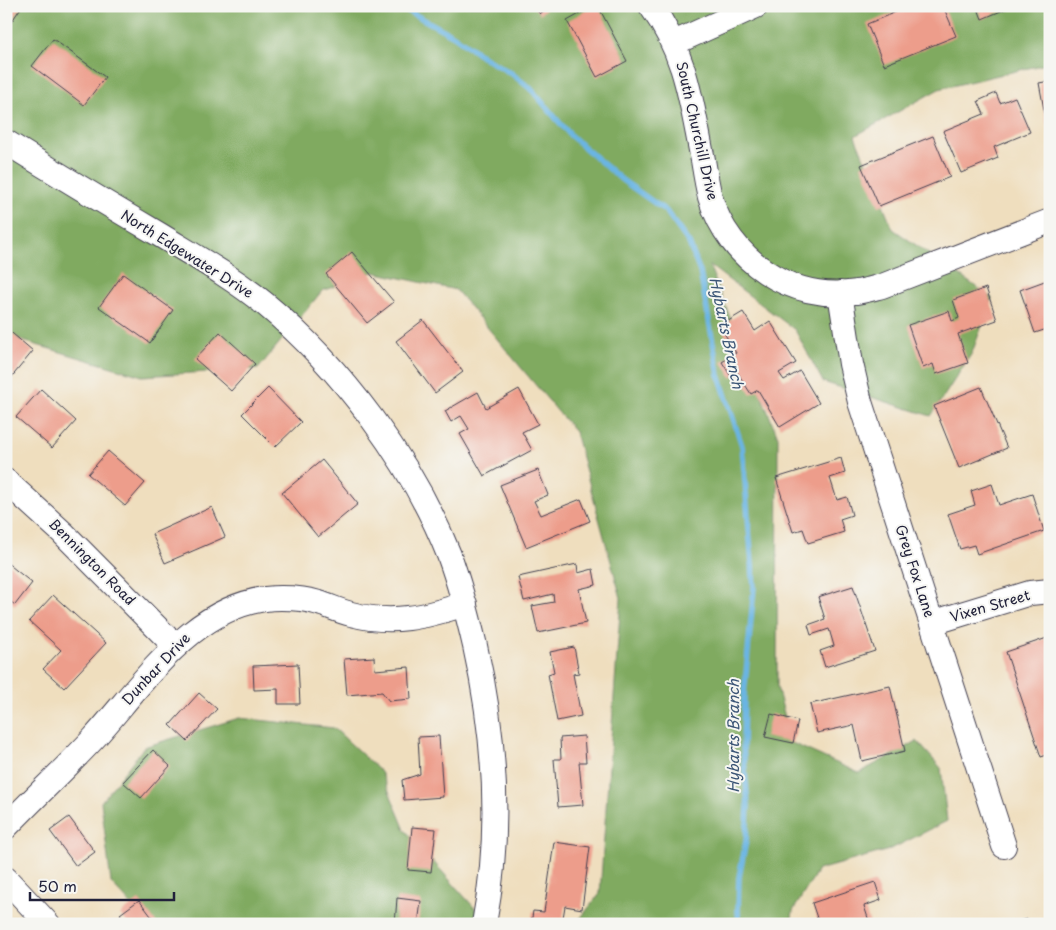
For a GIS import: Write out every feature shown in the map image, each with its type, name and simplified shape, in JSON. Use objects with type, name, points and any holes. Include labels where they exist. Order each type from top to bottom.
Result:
[{"type":"street","name":"South Churchill Drive","points":[[652,6],[674,43],[686,75],[710,198],[722,224],[736,246],[754,265],[788,285],[813,292],[840,293],[857,292],[882,286],[1050,221]]},
{"type":"street","points":[[674,43],[756,6]]},
{"type":"street","name":"North Edgewater Drive","points":[[6,142],[221,272],[264,303],[303,338],[330,366],[371,418],[400,462],[426,507],[449,555],[465,604],[484,686],[495,786],[495,842],[490,895],[484,924]]},
{"type":"street","name":"Grey Fox Lane","points":[[840,293],[851,364],[860,402],[1004,846]]},
{"type":"street","name":"Bennington Road","points":[[6,482],[64,533],[175,646]]},
{"type":"street","name":"Vixen Street","points":[[932,624],[1030,593],[1050,591]]},
{"type":"street","name":"Dunbar Drive","points":[[6,826],[93,738],[175,646],[204,622],[228,610],[252,602],[279,598],[318,602],[352,615],[378,619],[404,619],[430,615],[465,604]]},
{"type":"street","points":[[6,879],[48,924]]},
{"type":"green space","points":[[6,6],[1050,6],[1050,63],[939,89],[855,136],[893,229],[992,298],[972,353],[931,416],[823,382],[795,330],[709,265],[778,437],[777,687],[792,743],[859,773],[917,741],[941,768],[947,821],[889,850],[818,870],[793,911],[791,924],[576,924],[600,893],[621,598],[575,432],[456,290],[373,272],[322,291],[258,369],[142,376],[23,341],[6,332]]},
{"type":"green space","points":[[239,718],[334,728],[381,772],[405,830],[489,924],[149,924],[111,883],[101,802],[144,747]]},
{"type":"building","points":[[6,6],[22,6],[6,30]]},
{"type":"building","points":[[533,6],[549,6],[540,14]]},
{"type":"building","points":[[594,6],[598,6],[627,61],[597,77],[567,21]]},
{"type":"building","points":[[910,6],[943,6],[956,36],[884,65],[867,24]]},
{"type":"building","points":[[977,6],[1013,6],[982,19]]},
{"type":"building","points":[[53,39],[105,77],[84,105],[32,66]]},
{"type":"building","points":[[1050,81],[1050,136],[1049,136],[1039,83]]},
{"type":"building","points":[[996,93],[1000,103],[1015,97],[1030,132],[994,147],[998,158],[961,173],[943,131],[984,114],[978,101]]},
{"type":"building","points":[[933,136],[950,177],[879,206],[861,165]]},
{"type":"building","points":[[352,252],[394,302],[367,323],[326,274]]},
{"type":"building","points":[[123,274],[173,310],[150,343],[99,307]]},
{"type":"building","points":[[1050,279],[1050,328],[1035,333],[1020,290]]},
{"type":"building","points":[[986,288],[997,320],[958,334],[968,363],[936,374],[933,364],[923,368],[908,325],[949,311],[952,321],[959,318],[953,300]]},
{"type":"building","points":[[743,312],[755,331],[770,321],[796,363],[779,373],[784,380],[800,371],[819,403],[780,427],[758,390],[751,394],[737,372],[732,378],[722,362],[736,353],[720,326]]},
{"type":"building","points":[[423,320],[463,372],[435,393],[396,341]]},
{"type":"building","points":[[6,328],[33,351],[10,379],[6,376]]},
{"type":"building","points":[[220,332],[255,364],[231,391],[195,359]]},
{"type":"building","points":[[981,387],[1007,448],[959,468],[934,406]]},
{"type":"building","points":[[268,388],[301,422],[275,447],[242,414]]},
{"type":"building","points":[[41,389],[76,421],[52,448],[16,417]]},
{"type":"building","points":[[519,389],[538,424],[522,432],[532,450],[484,476],[460,434],[469,429],[461,416],[451,422],[445,411],[478,392],[486,408]]},
{"type":"building","points":[[108,451],[145,483],[125,506],[88,474]]},
{"type":"building","points":[[841,458],[845,473],[830,478],[837,500],[847,497],[852,515],[840,519],[844,532],[808,543],[803,529],[793,532],[776,478]]},
{"type":"building","points":[[322,460],[358,504],[318,537],[282,493]]},
{"type":"building","points":[[538,470],[548,495],[534,501],[541,515],[581,499],[590,521],[526,547],[500,485]]},
{"type":"building","points":[[992,484],[999,505],[1032,494],[1044,531],[977,554],[974,545],[960,549],[948,514],[975,505],[971,491]]},
{"type":"building","points":[[212,507],[225,537],[165,563],[152,534]]},
{"type":"building","points":[[6,562],[32,583],[15,605],[6,598]]},
{"type":"building","points":[[577,564],[578,573],[593,569],[596,585],[579,589],[586,623],[538,633],[532,606],[554,602],[553,594],[524,601],[518,577]]},
{"type":"building","points":[[853,586],[875,651],[825,667],[820,651],[834,646],[829,629],[811,635],[808,625],[825,619],[818,597]]},
{"type":"building","points":[[53,595],[106,643],[64,688],[43,669],[61,650],[29,621]]},
{"type":"building","points":[[1050,637],[1050,754],[1041,757],[1006,652]]},
{"type":"building","points":[[574,647],[579,673],[573,674],[581,716],[557,721],[548,674],[554,672],[550,652]]},
{"type":"building","points":[[374,657],[375,670],[409,667],[411,699],[389,701],[382,692],[347,695],[344,659]]},
{"type":"building","points":[[298,664],[300,704],[278,704],[278,689],[254,690],[253,666]]},
{"type":"building","points":[[890,686],[905,751],[862,761],[854,725],[817,733],[810,704]]},
{"type":"building","points":[[199,693],[217,709],[187,741],[170,725]]},
{"type":"building","points":[[771,714],[798,721],[793,743],[765,737]]},
{"type":"building","points":[[439,736],[443,797],[404,800],[402,780],[420,774],[418,737]]},
{"type":"building","points":[[584,736],[586,762],[579,762],[583,805],[558,807],[554,759],[561,759],[560,738]]},
{"type":"building","points":[[153,750],[170,766],[141,798],[123,782]]},
{"type":"building","points":[[69,817],[95,852],[76,866],[50,831]]},
{"type":"building","points":[[412,827],[436,829],[431,872],[408,870]]},
{"type":"building","points":[[554,842],[590,847],[582,909],[565,906],[563,918],[579,920],[579,924],[531,924],[533,911],[544,912]]},
{"type":"building","points":[[875,882],[881,900],[864,906],[870,924],[819,924],[812,903]]},
{"type":"building","points":[[397,898],[421,901],[418,924],[395,924]]},
{"type":"building","points":[[139,900],[157,924],[128,924],[120,914]]},
{"type":"building","points":[[1028,919],[1031,924],[1009,924],[1009,923]]},
{"type":"waterway","name":"Hybarts Branch","points":[[399,6],[454,36],[486,59],[511,73],[531,89],[571,136],[622,180],[666,211],[689,243],[700,272],[719,375],[742,446],[754,587],[744,695],[743,747],[748,806],[746,841],[739,877],[739,924]]}]
